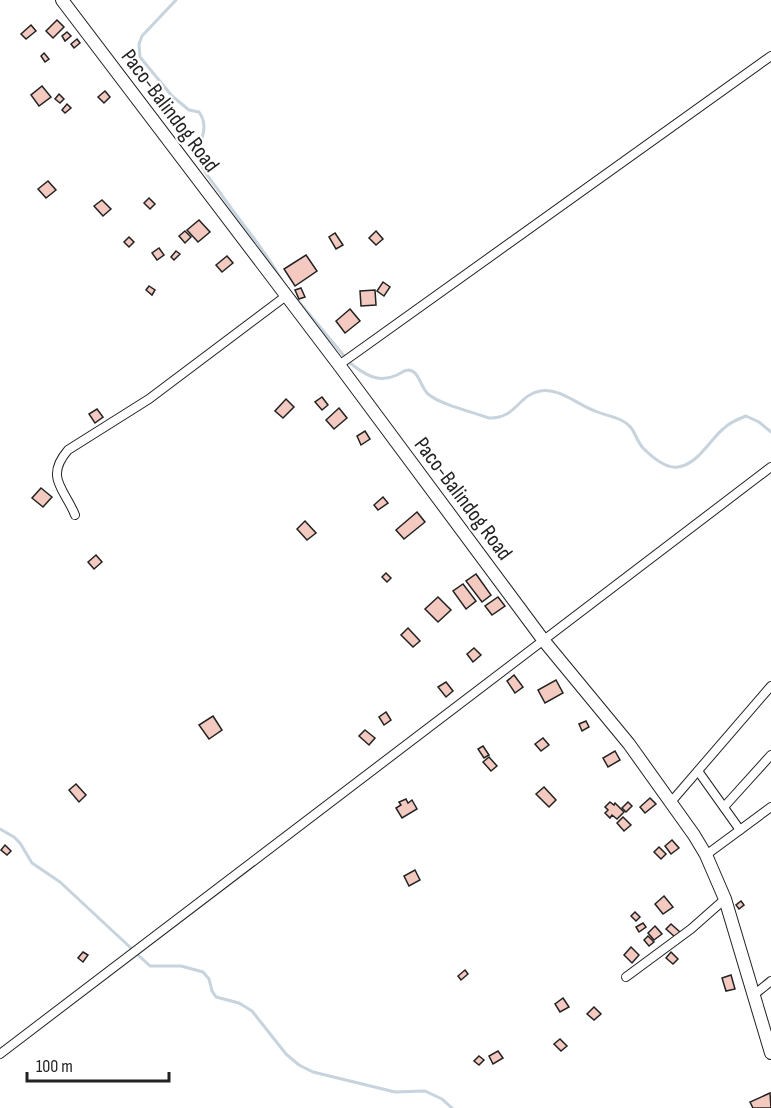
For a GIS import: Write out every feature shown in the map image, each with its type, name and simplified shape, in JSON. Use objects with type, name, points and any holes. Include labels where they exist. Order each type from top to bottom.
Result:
[{"type":"street","name":"Paco-Balindog Road","points":[[62,0],[544,640],[629,744],[671,802],[706,855],[725,899],[771,1053]]},
{"type":"street","points":[[339,365],[771,56]]},
{"type":"street","points":[[75,515],[56,479],[57,468],[68,450],[149,399],[286,296]]},
{"type":"street","points":[[0,1054],[771,467]]},
{"type":"street","points":[[671,802],[771,686]]},
{"type":"street","points":[[724,807],[771,754]]},
{"type":"street","points":[[698,771],[740,830]]},
{"type":"street","points":[[706,855],[771,807]]},
{"type":"street","points":[[626,977],[691,929],[725,899]]},
{"type":"street","points":[[754,994],[771,981]]},
{"type":"building","points":[[57,20],[64,27],[53,38],[46,31]]},
{"type":"building","points":[[31,25],[36,31],[26,39],[21,34]]},
{"type":"building","points":[[67,32],[71,36],[65,41],[62,36]]},
{"type":"building","points":[[77,39],[80,43],[74,48],[71,44]]},
{"type":"building","points":[[44,53],[49,59],[45,62],[41,56]]},
{"type":"building","points":[[42,86],[51,97],[39,106],[31,95]]},
{"type":"building","points":[[105,91],[110,97],[104,103],[98,97]]},
{"type":"building","points":[[59,94],[64,99],[60,103],[55,99]]},
{"type":"building","points":[[67,104],[71,108],[65,113],[62,110]]},
{"type":"building","points":[[48,181],[56,190],[46,198],[38,189]]},
{"type":"building","points":[[149,198],[155,204],[150,209],[144,203]]},
{"type":"building","points":[[102,200],[111,209],[103,216],[94,206]]},
{"type":"building","points":[[199,220],[210,232],[198,242],[187,230]]},
{"type":"building","points":[[185,231],[191,237],[185,243],[179,236]]},
{"type":"building","points":[[376,231],[383,239],[376,245],[369,238]]},
{"type":"building","points":[[335,233],[343,245],[336,249],[329,237]]},
{"type":"building","points":[[129,237],[134,242],[129,247],[124,242]]},
{"type":"building","points":[[159,248],[164,255],[157,260],[152,253]]},
{"type":"building","points":[[176,251],[180,254],[174,260],[171,257]]},
{"type":"building","points":[[306,255],[317,271],[295,286],[284,269]]},
{"type":"building","points":[[227,256],[233,263],[222,272],[216,265]]},
{"type":"building","points":[[383,282],[390,287],[384,296],[377,291]]},
{"type":"building","points":[[149,286],[155,290],[152,295],[146,290]]},
{"type":"building","points":[[301,288],[305,297],[299,299],[295,290]]},
{"type":"building","points":[[375,290],[376,305],[361,306],[360,291]]},
{"type":"building","points":[[350,309],[360,321],[345,333],[336,321]]},
{"type":"building","points":[[322,397],[328,405],[322,410],[315,402]]},
{"type":"building","points":[[286,399],[294,407],[283,418],[275,411]]},
{"type":"building","points":[[339,408],[347,418],[334,429],[326,420]]},
{"type":"building","points":[[97,409],[103,417],[95,423],[89,414]]},
{"type":"building","points":[[365,431],[370,439],[361,445],[357,436]]},
{"type":"building","points":[[41,488],[52,497],[43,507],[32,498]]},
{"type":"building","points":[[383,497],[388,503],[378,510],[374,505]]},
{"type":"building","points":[[417,512],[425,522],[404,539],[396,530]]},
{"type":"building","points":[[305,521],[316,533],[307,540],[297,529]]},
{"type":"building","points":[[96,555],[102,562],[94,569],[88,562]]},
{"type":"building","points":[[386,573],[391,578],[387,582],[382,577]]},
{"type":"building","points":[[476,574],[491,595],[482,602],[466,581]]},
{"type":"building","points":[[463,584],[476,601],[466,609],[453,591]]},
{"type":"building","points":[[438,597],[451,610],[438,622],[425,609]]},
{"type":"building","points":[[498,597],[505,606],[492,615],[485,606]]},
{"type":"building","points":[[408,628],[420,641],[413,647],[401,635]]},
{"type":"building","points":[[474,648],[481,655],[473,662],[467,654]]},
{"type":"building","points":[[514,675],[523,687],[515,693],[507,681]]},
{"type":"building","points":[[556,680],[563,693],[545,703],[538,690]]},
{"type":"building","points":[[446,682],[453,691],[446,697],[438,687]]},
{"type":"building","points":[[386,712],[391,720],[384,725],[379,717]]},
{"type":"building","points":[[213,716],[222,730],[209,739],[199,725]]},
{"type":"building","points":[[586,721],[589,727],[582,731],[579,724]]},
{"type":"building","points":[[365,730],[375,738],[369,745],[359,736]]},
{"type":"building","points":[[543,738],[549,745],[541,751],[535,744]]},
{"type":"building","points":[[483,746],[489,755],[484,758],[478,749]]},
{"type":"building","points":[[615,751],[620,760],[608,767],[603,758]]},
{"type":"building","points":[[489,757],[497,766],[491,771],[483,762]]},
{"type":"building","points":[[76,784],[86,795],[79,802],[69,790]]},
{"type":"building","points":[[544,787],[556,800],[549,807],[536,794]]},
{"type":"building","points":[[650,798],[656,804],[645,813],[640,807]]},
{"type":"building","points":[[406,799],[408,803],[412,800],[417,809],[402,818],[396,808],[401,805],[399,802]]},
{"type":"building","points":[[610,802],[614,805],[615,803],[624,812],[617,819],[612,815],[610,818],[605,813],[608,810],[605,807]]},
{"type":"building","points":[[628,802],[632,806],[626,812],[622,808]]},
{"type":"building","points":[[623,817],[631,825],[624,831],[617,823]]},
{"type":"building","points":[[672,840],[679,848],[671,854],[665,846]]},
{"type":"building","points":[[5,845],[11,851],[7,855],[1,850]]},
{"type":"building","points":[[659,847],[666,854],[661,859],[654,852]]},
{"type":"building","points":[[415,870],[420,880],[409,886],[404,876]]},
{"type":"building","points":[[664,896],[673,907],[663,914],[655,904]]},
{"type":"building","points":[[741,901],[744,905],[739,909],[736,905]]},
{"type":"building","points":[[635,912],[640,917],[636,921],[631,916]]},
{"type":"building","points":[[643,923],[646,927],[639,932],[636,927]]},
{"type":"building","points":[[671,924],[680,932],[675,937],[666,929]]},
{"type":"building","points":[[655,926],[662,934],[654,940],[648,933]]},
{"type":"building","points":[[648,936],[654,942],[649,946],[644,940]]},
{"type":"building","points":[[631,947],[639,955],[632,963],[624,955]]},
{"type":"building","points":[[83,952],[88,955],[83,962],[78,958]]},
{"type":"building","points":[[671,952],[678,959],[673,964],[666,958]]},
{"type":"building","points":[[465,970],[468,974],[461,980],[458,976]]},
{"type":"building","points":[[731,975],[735,989],[726,991],[722,978]]},
{"type":"building","points":[[563,998],[569,1007],[560,1012],[555,1004]]},
{"type":"building","points":[[594,1007],[601,1014],[594,1020],[587,1014]]},
{"type":"building","points":[[560,1039],[567,1046],[561,1051],[554,1044]]},
{"type":"building","points":[[498,1051],[503,1058],[493,1064],[489,1056]]},
{"type":"building","points":[[479,1056],[484,1060],[479,1065],[474,1061]]},
{"type":"building","points":[[770,1093],[771,1108],[753,1108],[750,1102]]},
{"type":"waterway","points":[[176,0],[142,36],[139,44],[140,57],[172,96],[189,110],[199,112],[204,126],[199,151],[203,168],[282,281]]},
{"type":"waterway","points":[[294,296],[345,357]]},
{"type":"waterway","points":[[350,363],[366,374],[377,378],[390,378],[406,370],[412,371],[418,376],[428,394],[434,398],[489,418],[505,415],[533,393],[547,390],[554,392],[626,423],[646,451],[659,461],[673,467],[692,461],[726,427],[746,416],[759,422],[771,432]]},
{"type":"waterway","points":[[0,829],[20,843],[32,863],[60,882],[132,949]]},
{"type":"waterway","points":[[138,955],[150,966],[181,966],[203,972],[209,979],[216,997],[239,1003],[252,1011],[286,1054],[299,1065],[313,1072],[395,1092],[425,1091],[442,1099],[452,1108]]}]
